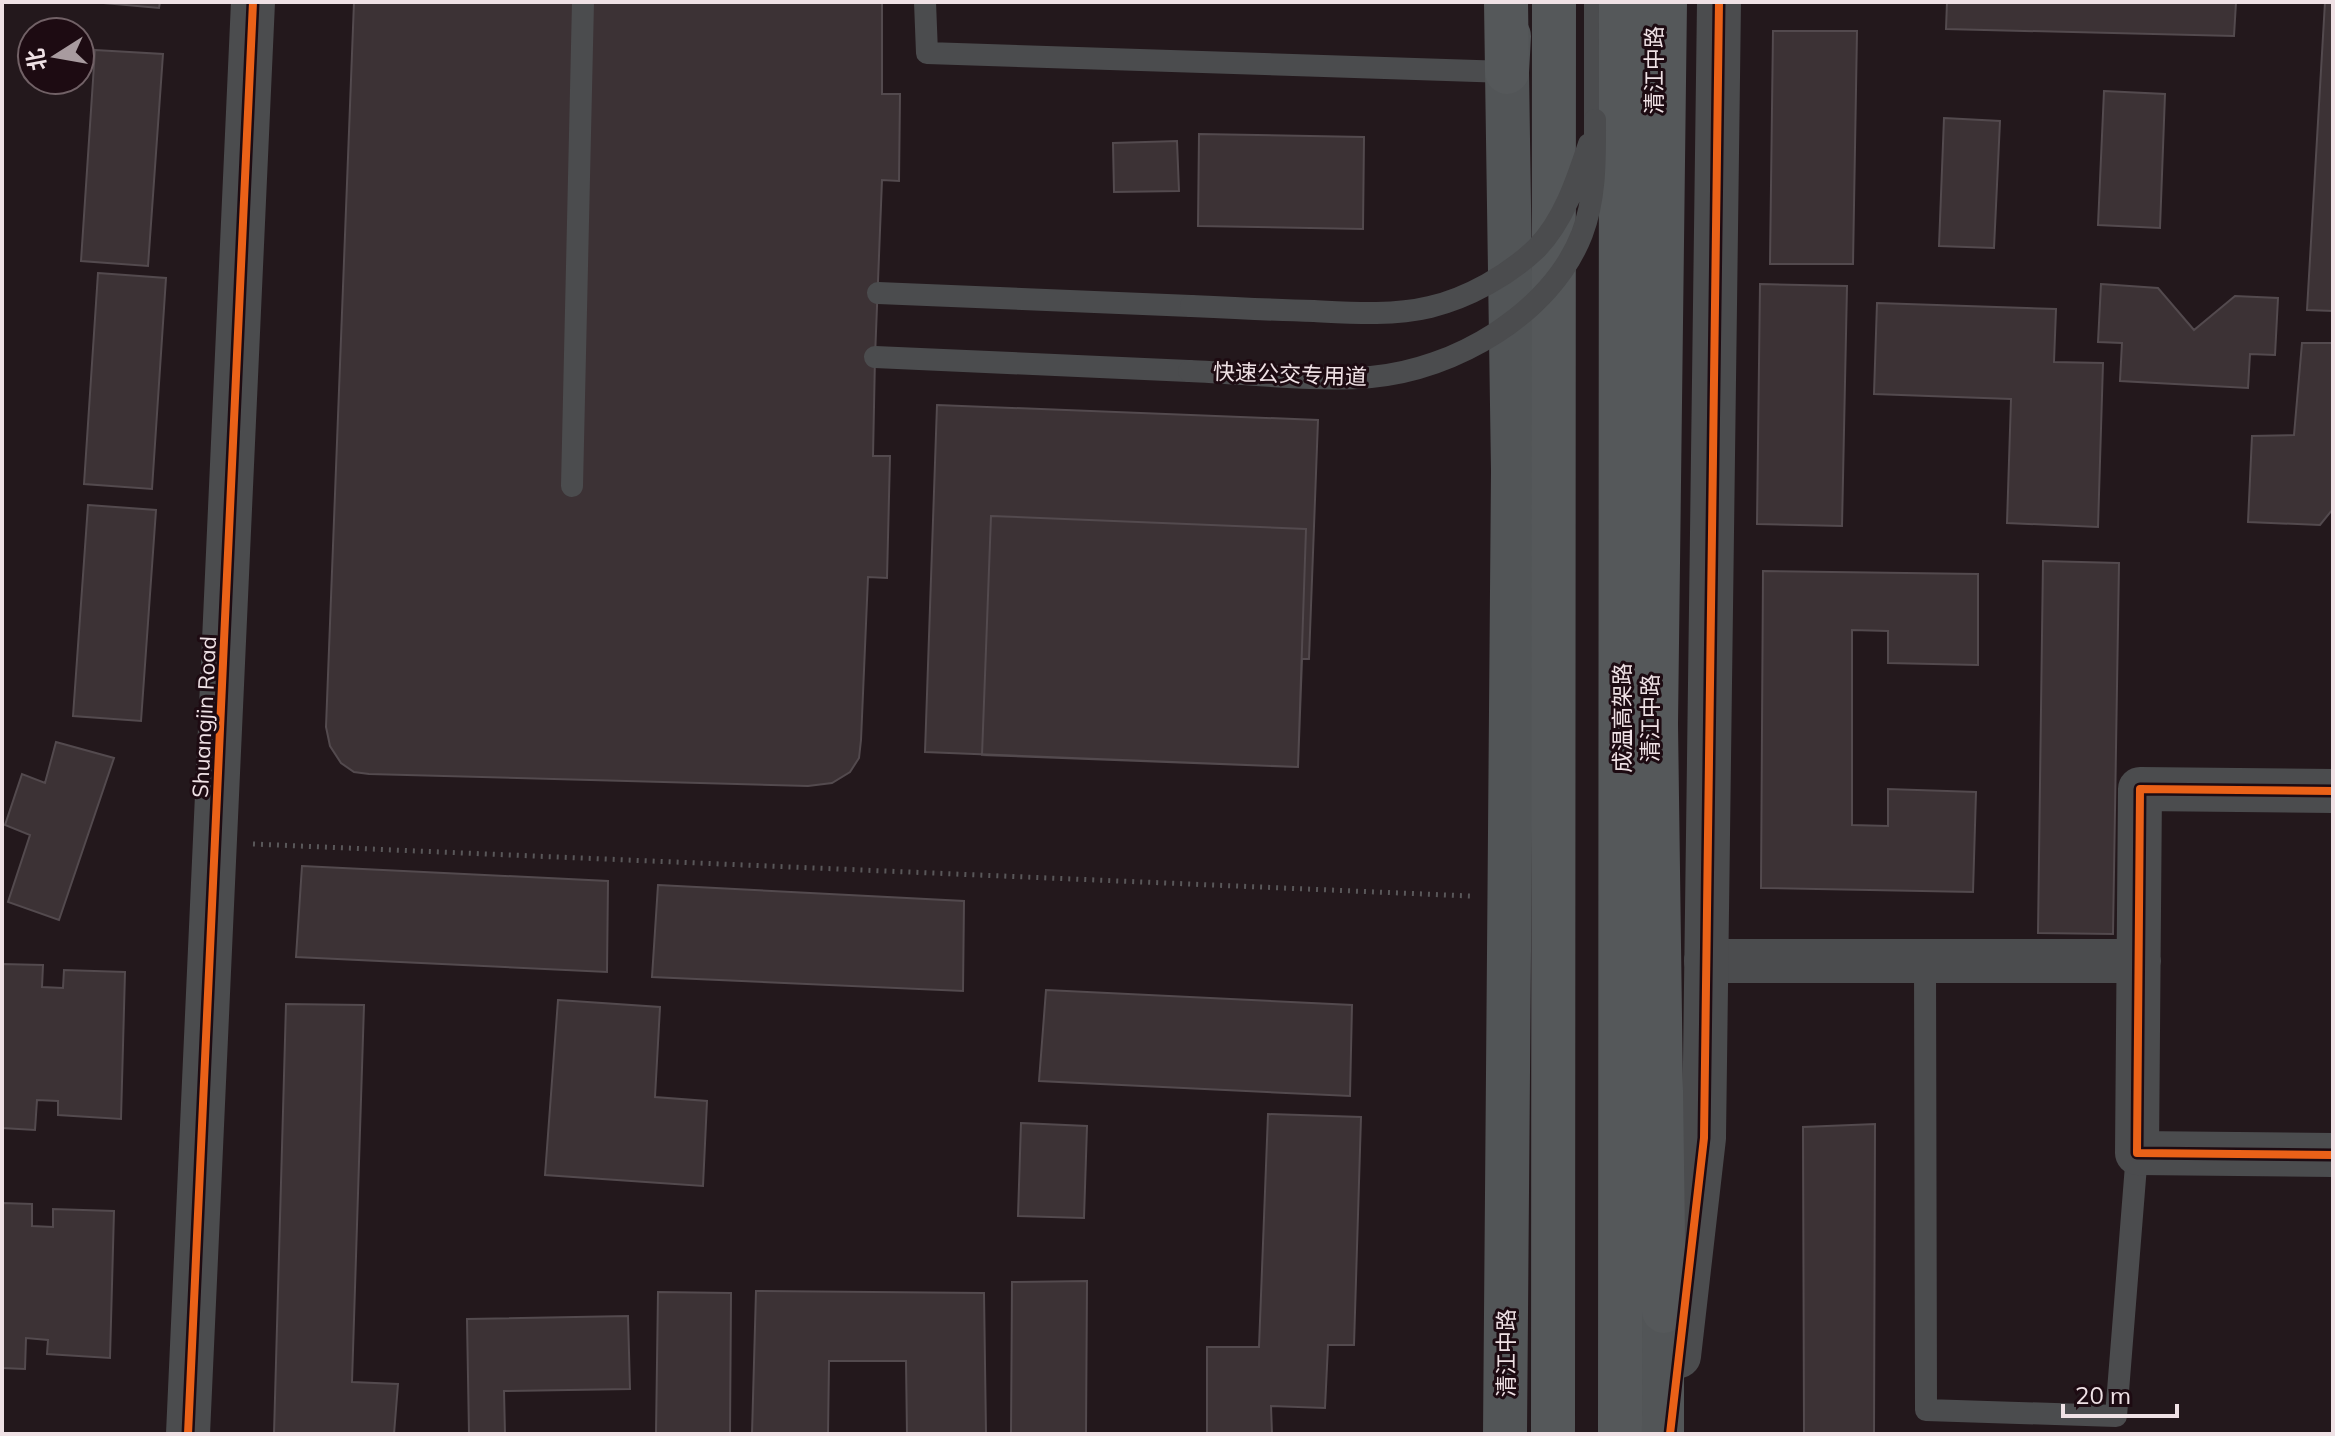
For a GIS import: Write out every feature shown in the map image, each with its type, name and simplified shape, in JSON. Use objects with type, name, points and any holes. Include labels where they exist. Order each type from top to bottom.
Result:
[{"type":"highway","points":[[1507,2],[1507,72]]},
{"type":"highway","points":[[1553,1434],[1554,2]]},
{"type":"highway","name":"成温高架路","points":[[1620,1434],[1621,2]]},
{"type":"highway","points":[[1664,1311],[1656,724],[1665,2]]},
{"type":"main road","name":"清江中路","points":[[1654,2],[1648,1008],[1664,1311],[1662,1434]]},
{"type":"main road","name":"清江中路","points":[[1505,1434],[1513,471],[1507,72]]},
{"type":"street","name":"Shuangjin Road","points":[[188,1434],[253,2]]},
{"type":"street","points":[[1670,1434],[1704,1138],[1719,2]]},
{"type":"street","points":[[2333,791],[2140,789],[2137,1153],[2333,1155]]},
{"type":"street","points":[[1706,961],[2139,961]]},
{"type":"lane","points":[[572,486],[583,2]]},
{"type":"lane","points":[[925,2],[927,53],[1507,72]]},
{"type":"lane","name":"快速公交专用道","points":[[875,357],[1346,378],[1414,370],[1472,346],[1520,317],[1557,280],[1582,233],[1595,177],[1595,2]]},
{"type":"lane","name":"快速公交专用道","points":[[878,293],[1351,313],[1431,307],[1473,292],[1509,270],[1538,246],[1569,201],[1595,120]]},
{"type":"lane","points":[[1925,960],[1926,1410],[2116,1416],[2137,1153]]},
{"type":"path","points":[[216,842],[1509,897]]},
{"type":"building","points":[[92,2],[160,2],[159,8]]},
{"type":"building","points":[[354,2],[882,2],[882,94],[900,94],[899,181],[882,180],[875,357],[873,456],[890,456],[887,578],[868,577],[861,740],[859,758],[850,772],[832,783],[808,786],[369,774],[354,772],[341,763],[330,746],[326,727]]},
{"type":"building","points":[[1947,2],[2236,2],[2234,36],[1946,29]]},
{"type":"building","points":[[2325,2],[2333,2],[2333,311],[2307,310]]},
{"type":"building","points":[[1773,31],[1857,31],[1853,264],[1770,264]]},
{"type":"building","points":[[96,50],[163,54],[148,266],[81,261],[92,96],[96,96]]},
{"type":"building","points":[[2104,91],[2165,94],[2160,228],[2098,225]]},
{"type":"building","points":[[1944,118],[2000,121],[1994,248],[1939,246]]},
{"type":"building","points":[[1199,134],[1364,137],[1363,229],[1198,226]]},
{"type":"building","points":[[1177,141],[1179,191],[1114,192],[1113,143]]},
{"type":"building","points":[[98,273],[166,278],[152,489],[84,484]]},
{"type":"building","points":[[1760,284],[1847,286],[1842,526],[1757,524]]},
{"type":"building","points":[[2101,284],[2158,288],[2194,330],[2235,296],[2278,298],[2275,355],[2250,354],[2248,388],[2120,381],[2122,343],[2098,342]]},
{"type":"building","points":[[1877,303],[2056,309],[2054,362],[2103,363],[2098,527],[2007,523],[2011,399],[1874,394]]},
{"type":"building","points":[[2302,343],[2333,343],[2333,509],[2320,525],[2248,522],[2252,436],[2294,435]]},
{"type":"building","points":[[937,405],[1318,420],[1309,659],[1302,659],[1298,767],[925,752]]},
{"type":"building","points":[[88,505],[156,510],[141,721],[73,716]]},
{"type":"building","points":[[991,516],[1306,529],[1298,767],[982,755]]},
{"type":"building","points":[[2043,561],[2119,563],[2113,934],[2038,933]]},
{"type":"building","points":[[1763,571],[1978,574],[1978,665],[1888,663],[1888,631],[1852,630],[1852,825],[1888,826],[1888,789],[1976,792],[1973,892],[1761,888]]},
{"type":"building","points":[[56,742],[114,758],[59,920],[8,902],[30,835],[5,825],[22,774],[45,783]]},
{"type":"building","points":[[302,866],[608,881],[607,972],[296,957]]},
{"type":"building","points":[[658,885],[964,901],[963,991],[652,977]]},
{"type":"building","points":[[2,964],[43,965],[42,987],[63,988],[64,970],[125,972],[121,1119],[58,1115],[58,1101],[37,1100],[35,1130],[2,1128]]},
{"type":"building","points":[[1046,990],[1352,1005],[1350,1096],[1039,1081]]},
{"type":"building","points":[[558,1000],[660,1007],[655,1097],[707,1101],[703,1186],[545,1175]]},
{"type":"building","points":[[286,1004],[364,1005],[352,1382],[398,1384],[394,1434],[274,1434]]},
{"type":"building","points":[[1268,1114],[1361,1117],[1354,1345],[1328,1345],[1325,1408],[1271,1406],[1272,1434],[1207,1434],[1207,1347],[1259,1347]]},
{"type":"building","points":[[1021,1123],[1087,1126],[1084,1218],[1018,1216]]},
{"type":"building","points":[[1875,1124],[1874,1434],[1804,1434],[1803,1127]]},
{"type":"building","points":[[2,1203],[32,1204],[32,1226],[53,1227],[53,1209],[114,1211],[110,1358],[47,1354],[48,1340],[26,1338],[25,1369],[2,1368]]},
{"type":"building","points":[[1087,1281],[1086,1434],[1011,1434],[1012,1282]]},
{"type":"building","points":[[756,1291],[984,1293],[986,1434],[907,1434],[906,1361],[829,1361],[828,1434],[752,1434]]},
{"type":"building","points":[[658,1292],[731,1293],[730,1434],[656,1434]]},
{"type":"building","points":[[628,1316],[630,1389],[504,1391],[505,1434],[469,1434],[467,1319]]},
{"type":"cycle path","points":[[188,1434],[253,2]]},
{"type":"cycle path","points":[[1670,1434],[1704,1138],[1719,2]]},
{"type":"cycle path","points":[[2333,791],[2140,789],[2137,1153],[2333,1155]]}]
